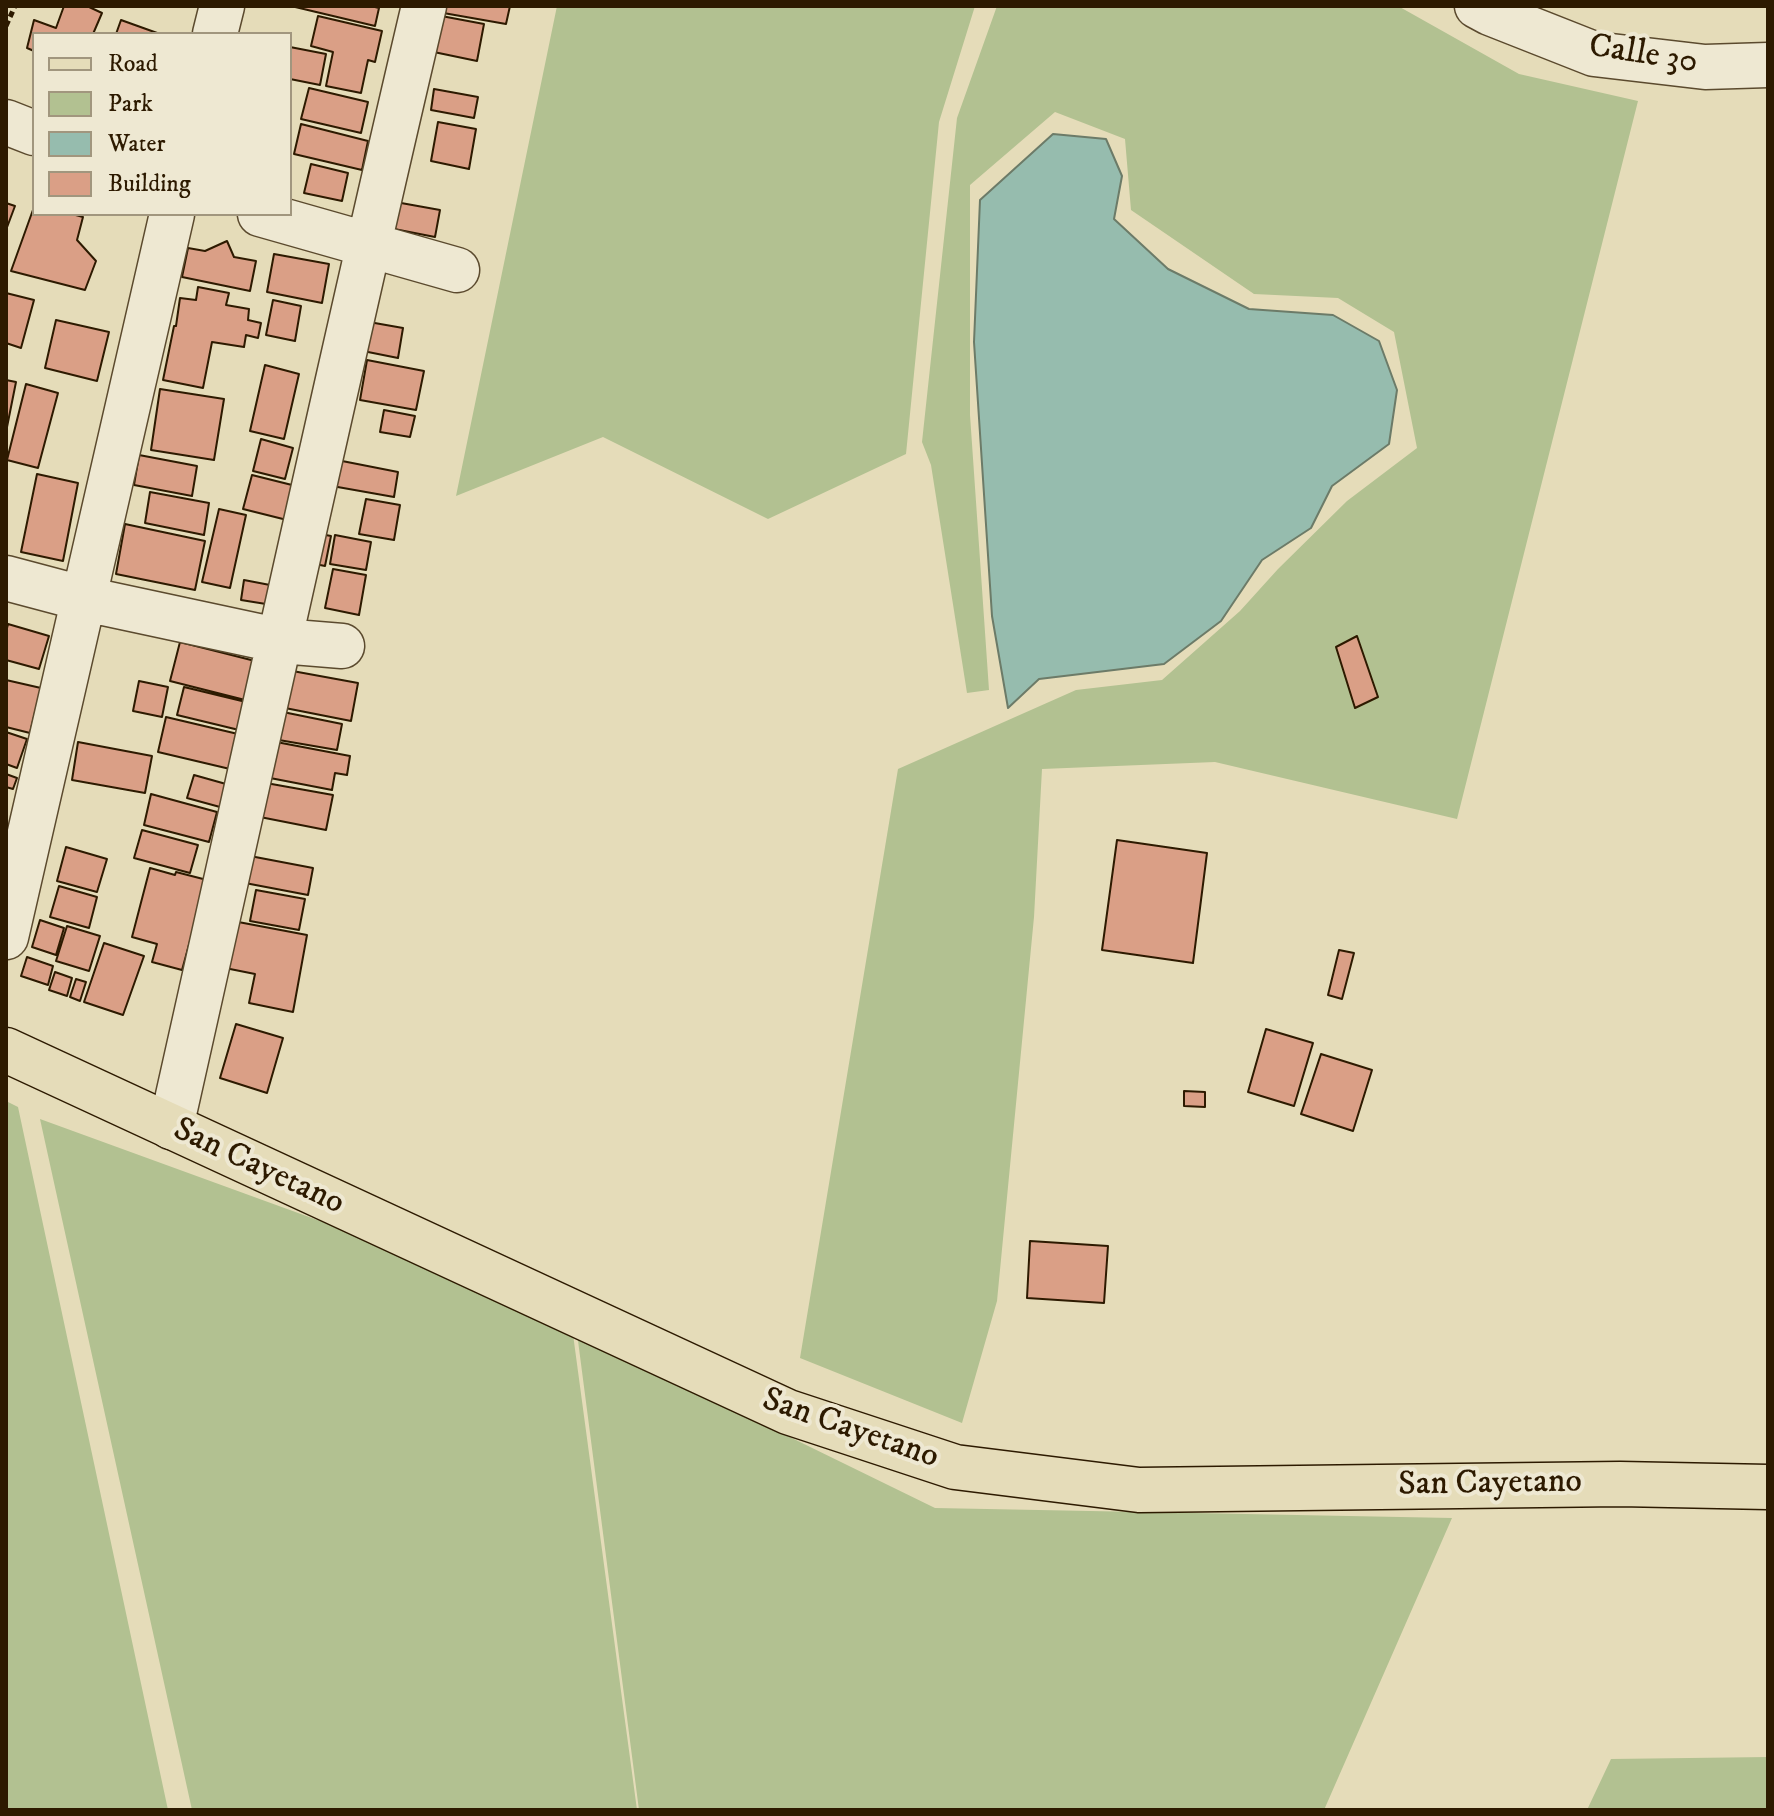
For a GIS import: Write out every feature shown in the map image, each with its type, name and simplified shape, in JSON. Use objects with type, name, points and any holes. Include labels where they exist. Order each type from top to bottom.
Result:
[{"type":"main road","name":"San Cayetano","points":[[6,1050],[788,1412],[955,1467],[1139,1490],[1620,1484],[1768,1487]]},
{"type":"street","points":[[216,32],[222,6]]},
{"type":"street","points":[[171,1127],[424,6]]},
{"type":"street","name":"Calle 30","points":[[1477,6],[1594,54],[1705,67],[1768,65]]},
{"type":"street","points":[[6,122],[32,132]]},
{"type":"street","points":[[6,937],[172,216]]},
{"type":"street","points":[[267,216],[457,270]]},
{"type":"street","points":[[6,578],[85,599],[281,641],[342,646]]},
{"type":"path","points":[[6,26],[15,6]]},
{"type":"green space","points":[[557,6],[975,6],[939,122],[906,454],[768,519],[603,437],[456,496]]},
{"type":"green space","points":[[997,6],[1398,6],[1519,74],[1638,101],[1457,819],[1215,762],[1042,769],[1034,917],[997,1301],[962,1423],[800,1358],[898,769],[1076,690],[1162,680],[1240,611],[1347,501],[1417,448],[1394,332],[1338,298],[1254,294],[1131,210],[1125,139],[1055,112],[970,185],[970,415],[989,690],[967,693],[931,465],[922,442],[957,118]]},
{"type":"green space","points":[[6,1101],[18,1107],[168,1810],[6,1810]]},
{"type":"green space","points":[[40,1119],[570,1312],[637,1810],[192,1810]]},
{"type":"green space","points":[[577,1333],[935,1508],[1452,1518],[1324,1810],[639,1810]]},
{"type":"green space","points":[[1768,1757],[1768,1810],[1587,1810],[1611,1759]]},
{"type":"water","points":[[1053,134],[1106,139],[1122,176],[1114,219],[1168,269],[1249,309],[1333,315],[1379,341],[1397,390],[1389,444],[1332,486],[1311,528],[1262,560],[1221,621],[1164,664],[1039,679],[1008,708],[992,616],[974,342],[980,200]]},
{"type":"building","points":[[64,6],[87,6],[102,13],[94,32],[32,32],[32,50],[27,48],[34,20],[56,28]]},
{"type":"building","points":[[291,6],[371,6],[379,8],[375,26]]},
{"type":"building","points":[[433,6],[510,6],[506,24],[432,11]]},
{"type":"building","points":[[436,15],[484,24],[477,61],[429,51]]},
{"type":"building","points":[[318,16],[382,31],[375,62],[368,60],[361,93],[326,86],[333,52],[311,46]]},
{"type":"building","points":[[121,20],[154,32],[117,32]]},
{"type":"building","points":[[292,47],[326,54],[320,85],[292,79]]},
{"type":"building","points":[[309,88],[368,102],[361,133],[301,119]]},
{"type":"building","points":[[434,89],[478,97],[474,118],[431,110]]},
{"type":"building","points":[[438,122],[476,129],[469,169],[431,161]]},
{"type":"building","points":[[301,124],[368,141],[362,170],[294,154]]},
{"type":"building","points":[[311,164],[348,173],[342,201],[304,193]]},
{"type":"building","points":[[390,201],[440,210],[435,237],[384,227]]},
{"type":"building","points":[[6,203],[15,206],[6,230]]},
{"type":"building","points":[[32,213],[32,216],[83,217],[77,240],[96,261],[85,290],[11,271]]},
{"type":"building","points":[[227,241],[234,257],[256,261],[250,291],[182,277],[188,248],[205,251]]},
{"type":"building","points":[[274,254],[329,264],[322,303],[267,292]]},
{"type":"building","points":[[198,287],[229,293],[226,305],[249,309],[248,320],[261,323],[258,338],[246,335],[244,347],[212,342],[203,388],[163,380],[180,298],[196,300]]},
{"type":"building","points":[[6,293],[34,300],[21,348],[6,343]]},
{"type":"building","points":[[273,300],[301,306],[295,341],[266,335]]},
{"type":"building","points":[[56,320],[109,332],[97,381],[45,368]]},
{"type":"building","points":[[369,322],[403,328],[398,358],[363,351]]},
{"type":"building","points":[[367,360],[424,371],[416,410],[360,400]]},
{"type":"building","points":[[265,365],[299,374],[284,439],[250,431]]},
{"type":"building","points":[[6,380],[16,382],[6,432]]},
{"type":"building","points":[[26,384],[58,393],[38,468],[7,460]]},
{"type":"building","points":[[160,389],[224,399],[214,460],[151,450]]},
{"type":"building","points":[[384,410],[415,416],[410,437],[380,432]]},
{"type":"building","points":[[261,439],[293,448],[285,479],[253,471]]},
{"type":"building","points":[[139,455],[197,466],[192,496],[134,485]]},
{"type":"building","points":[[337,460],[398,472],[394,497],[332,486]]},
{"type":"building","points":[[37,474],[78,483],[63,561],[21,552]]},
{"type":"building","points":[[252,475],[296,486],[287,520],[243,509]]},
{"type":"building","points":[[150,492],[209,503],[204,535],[145,523]]},
{"type":"building","points":[[366,499],[400,505],[394,540],[359,534]]},
{"type":"building","points":[[219,509],[246,515],[230,588],[202,582]]},
{"type":"building","points":[[125,524],[205,541],[195,590],[116,574]]},
{"type":"building","points":[[315,533],[331,536],[325,566],[310,563]]},
{"type":"building","points":[[335,535],[371,542],[366,570],[330,564]]},
{"type":"building","points":[[333,569],[366,575],[359,615],[325,608]]},
{"type":"building","points":[[244,580],[270,585],[266,604],[241,600]]},
{"type":"building","points":[[8,624],[49,636],[39,669],[6,660]]},
{"type":"building","points":[[1357,636],[1378,697],[1355,708],[1336,647]]},
{"type":"building","points":[[180,642],[259,662],[249,701],[170,681]]},
{"type":"building","points":[[287,670],[358,683],[351,721],[280,707]]},
{"type":"building","points":[[6,680],[41,688],[30,733],[6,727]]},
{"type":"building","points":[[139,681],[168,687],[162,717],[133,711]]},
{"type":"building","points":[[184,687],[246,702],[239,730],[177,715]]},
{"type":"building","points":[[278,711],[342,724],[337,750],[273,739]]},
{"type":"building","points":[[166,717],[238,734],[230,769],[158,752]]},
{"type":"building","points":[[6,732],[27,739],[17,768],[6,764]]},
{"type":"building","points":[[271,741],[350,756],[347,775],[335,773],[332,790],[265,777]]},
{"type":"building","points":[[78,742],[152,756],[145,793],[72,780]]},
{"type":"building","points":[[6,774],[17,778],[13,789],[6,787]]},
{"type":"building","points":[[194,775],[226,784],[220,807],[187,798]]},
{"type":"building","points":[[266,783],[333,795],[326,830],[260,817]]},
{"type":"building","points":[[151,794],[217,812],[209,842],[144,825]]},
{"type":"building","points":[[142,830],[198,845],[190,873],[134,858]]},
{"type":"building","points":[[1117,840],[1207,853],[1193,963],[1102,950]]},
{"type":"building","points":[[66,847],[107,859],[97,892],[57,881]]},
{"type":"building","points":[[250,856],[313,868],[308,895],[245,883]]},
{"type":"building","points":[[150,868],[207,880],[182,970],[152,962],[157,944],[132,937]]},
{"type":"building","points":[[59,886],[97,897],[89,928],[50,917]]},
{"type":"building","points":[[256,890],[305,899],[299,930],[250,921]]},
{"type":"building","points":[[40,920],[64,928],[56,955],[32,947]]},
{"type":"building","points":[[233,921],[307,935],[293,1012],[249,1003],[255,974],[225,968]]},
{"type":"building","points":[[67,926],[100,936],[89,971],[56,961]]},
{"type":"building","points":[[104,943],[144,956],[123,1015],[84,1002]]},
{"type":"building","points":[[1339,950],[1354,953],[1342,999],[1328,995]]},
{"type":"building","points":[[27,957],[53,966],[48,985],[21,976]]},
{"type":"building","points":[[55,972],[72,978],[67,996],[49,990]]},
{"type":"building","points":[[76,979],[86,982],[80,1001],[70,997]]},
{"type":"building","points":[[236,1024],[283,1038],[267,1093],[220,1078]]},
{"type":"building","points":[[1266,1029],[1313,1043],[1294,1106],[1248,1092]]},
{"type":"building","points":[[1321,1054],[1372,1070],[1353,1131],[1301,1114]]},
{"type":"building","points":[[1184,1091],[1205,1092],[1205,1107],[1184,1106]]},
{"type":"building","points":[[1030,1241],[1108,1246],[1104,1303],[1027,1298]]}]
